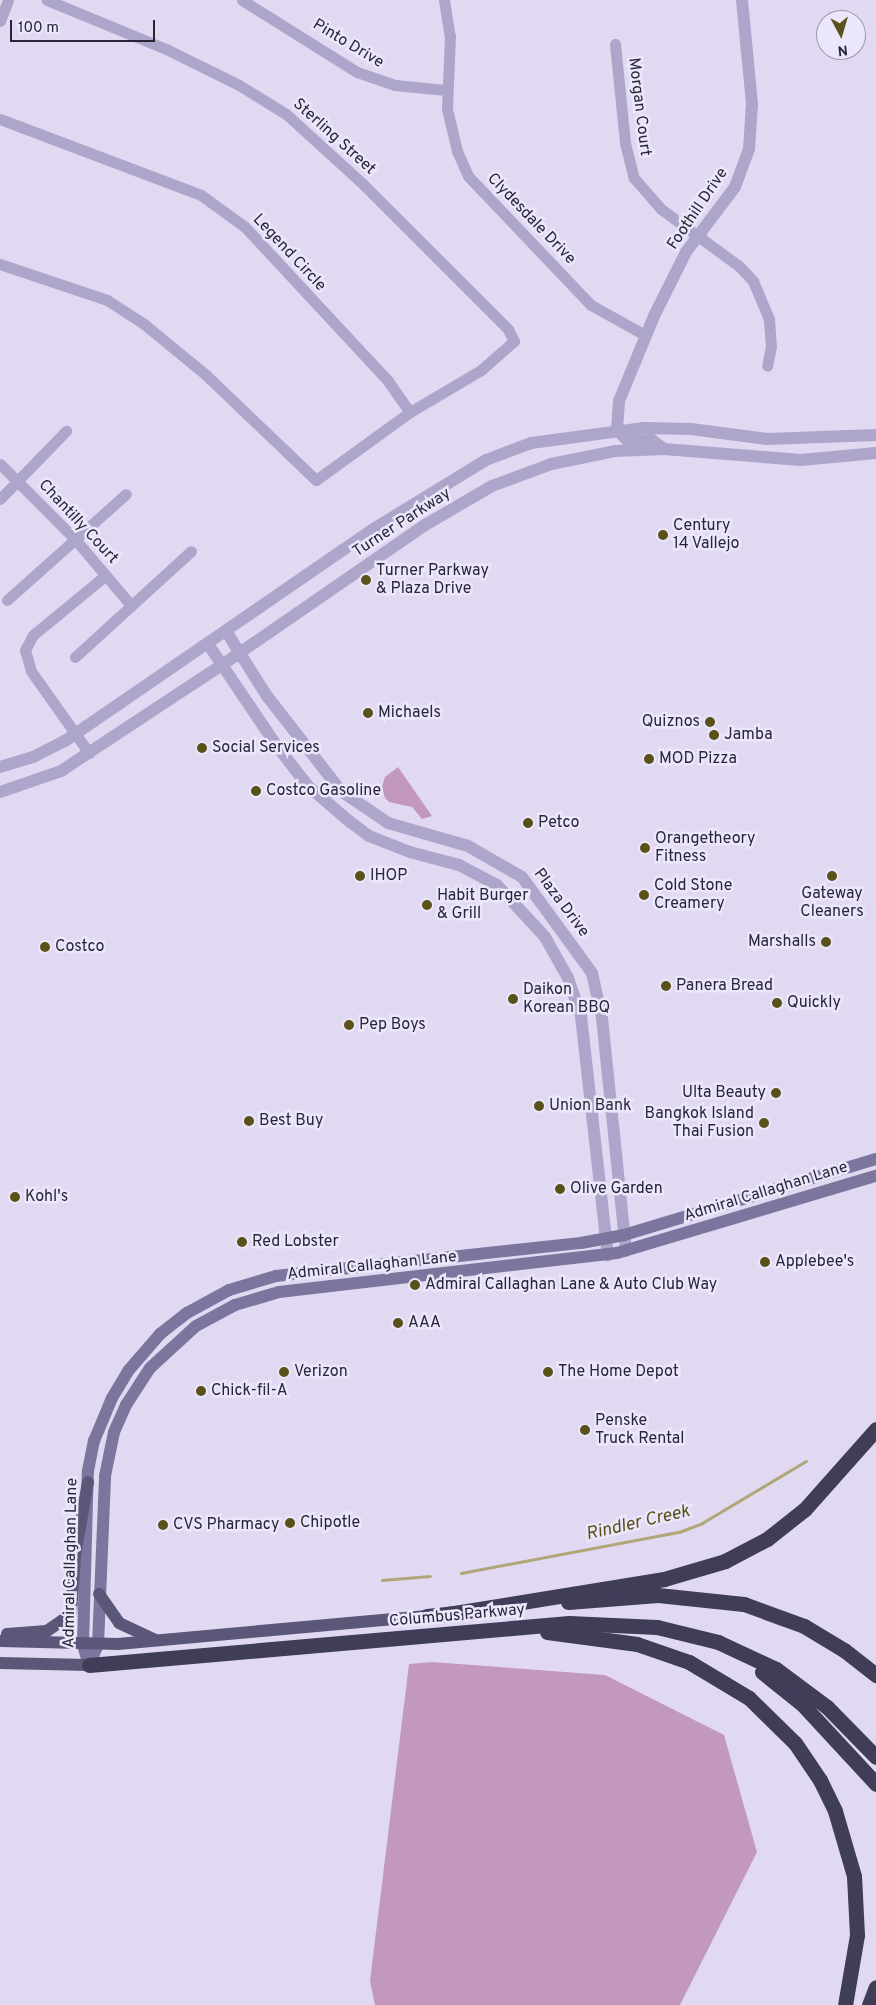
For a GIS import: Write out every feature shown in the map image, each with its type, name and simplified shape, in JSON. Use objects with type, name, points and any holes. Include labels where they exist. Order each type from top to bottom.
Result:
[{"type":"highway","points":[[448,1614],[664,1579],[725,1561],[754,1546],[793,1520],[827,1487],[876,1429]]},
{"type":"highway","name":"Columbus Parkway","points":[[427,1616],[636,1596],[680,1595],[724,1600],[764,1610],[804,1626],[844,1650],[876,1675]]},
{"type":"highway","name":"Columbus Parkway","points":[[89,1665],[516,1628],[612,1623],[657,1627],[698,1636],[751,1657],[793,1680],[842,1721],[876,1757]]},
{"type":"highway","points":[[516,1628],[614,1640],[666,1653],[731,1685],[766,1712],[788,1736],[825,1790],[841,1827],[852,1865],[858,1923],[853,1968],[845,2005]]},
{"type":"highway","points":[[698,1636],[786,1690],[876,1784]]},
{"type":"highway","points":[[869,2005],[876,1987]]},
{"type":"main road","name":"Admiral Callaghan Lane","points":[[89,1665],[83,1645],[88,1482],[99,1427],[128,1370],[160,1334],[214,1297],[244,1284],[291,1274],[606,1239],[876,1159]]},
{"type":"main road","name":"Admiral Callaghan Lane","points":[[89,1665],[98,1645],[105,1476],[114,1432],[126,1405],[150,1368],[196,1326],[235,1305],[279,1292],[608,1255],[876,1176]]},
{"type":"main road","points":[[0,1634],[47,1631],[71,1614],[75,1555],[88,1482]]},
{"type":"main road","points":[[99,1594],[119,1623],[160,1642]]},
{"type":"main road","name":"Columbus Parkway","points":[[0,1641],[83,1645],[160,1642],[427,1616]]},
{"type":"main road","name":"Columbus Parkway","points":[[0,1663],[89,1665]]},
{"type":"street","points":[[0,21],[8,0]]},
{"type":"street","name":"Sterling Street","points":[[47,0],[166,49],[239,85],[286,114],[363,184],[508,329],[514,341],[480,370],[410,412]]},
{"type":"street","name":"Pinto Drive","points":[[242,0],[358,72],[395,85],[446,90]]},
{"type":"street","name":"Clydesdale Drive","points":[[444,0],[450,36],[446,90],[450,128],[468,176],[591,305],[645,335]]},
{"type":"street","name":"Foothill Drive","points":[[617,430],[621,394],[645,335],[697,236],[735,187],[749,150],[752,104],[742,0]]},
{"type":"street","name":"Morgan Court","points":[[615,44],[625,143],[634,178],[661,209],[739,266],[760,291],[770,319],[771,346],[767,366]]},
{"type":"street","name":"Legend Circle","points":[[0,119],[201,194],[245,227],[388,381],[410,412]]},
{"type":"street","points":[[0,264],[107,300],[144,324],[206,375],[316,480],[410,412]]},
{"type":"street","name":"Turner Parkway","points":[[0,767],[35,756],[75,734],[375,528],[486,460],[531,443],[617,430],[691,429],[767,439],[876,434]]},
{"type":"street","points":[[617,430],[628,441],[652,440],[664,449]]},
{"type":"street","points":[[0,499],[66,431]]},
{"type":"street","name":"Turner Parkway","points":[[0,792],[61,771],[90,753],[425,526],[492,486],[584,456],[664,449],[801,460],[876,453]]},
{"type":"street","name":"Chantilly Court","points":[[0,464],[74,538],[130,604]]},
{"type":"street","points":[[7,600],[74,538],[126,494]]},
{"type":"street","points":[[75,657],[116,622],[130,604],[192,551]]},
{"type":"street","points":[[90,753],[31,671],[25,650],[33,635],[106,575]]},
{"type":"street","name":"Plaza Drive","points":[[226,631],[267,696],[341,791],[388,824],[468,846],[522,877],[592,973],[602,1018],[626,1251]]},
{"type":"street","name":"Plaza Drive","points":[[208,644],[276,746],[308,786],[349,822],[369,836],[410,852],[459,866],[497,885],[545,937],[568,978],[581,1016],[608,1255]]},
{"type":"shaded area","points":[[398,767],[432,816],[422,819],[412,807],[389,802],[385,798],[382,787],[385,777]]},
{"type":"shaded area","points":[[432,1662],[605,1675],[724,1735],[757,1852],[680,2005],[375,2005],[370,1981],[409,1664]]},
{"type":"waterway","name":"Rindler Creek","points":[[461,1573],[679,1532],[702,1523],[806,1461]]},
{"type":"waterway","name":"Rindler Creek","points":[[382,1580],[430,1576]]},
{"type":"place","name":"Century 14 Vallejo","points":[[663,535]]},
{"type":"place","name":"Turner Parkway & Plaza Drive","points":[[366,580]]},
{"type":"place","name":"Michaels","points":[[368,713]]},
{"type":"place","name":"Quiznos","points":[[710,722]]},
{"type":"place","name":"Jamba","points":[[714,735]]},
{"type":"place","name":"Social Services","points":[[202,748]]},
{"type":"place","name":"MOD Pizza","points":[[649,759]]},
{"type":"place","name":"Costco Gasoline","points":[[256,791]]},
{"type":"place","name":"Petco","points":[[528,823]]},
{"type":"place","name":"Orangetheory Fitness","points":[[645,848]]},
{"type":"place","name":"IHOP","points":[[360,876]]},
{"type":"place","name":"Gateway Cleaners","points":[[832,876]]},
{"type":"place","name":"Cold Stone Creamery","points":[[644,895]]},
{"type":"place","name":"Habit Burger & Grill","points":[[427,905]]},
{"type":"place","name":"Marshalls","points":[[826,942]]},
{"type":"place","name":"Costco","points":[[45,947]]},
{"type":"place","name":"Panera Bread","points":[[666,986]]},
{"type":"place","name":"Daikon Korean BBQ","points":[[513,999]]},
{"type":"place","name":"Quickly","points":[[777,1003]]},
{"type":"place","name":"Pep Boys","points":[[349,1025]]},
{"type":"place","name":"Ulta Beauty","points":[[776,1093]]},
{"type":"place","name":"Union Bank","points":[[539,1106]]},
{"type":"place","name":"Best Buy","points":[[249,1121]]},
{"type":"place","name":"Bangkok Island Thai Fusion","points":[[764,1123]]},
{"type":"place","name":"Olive Garden","points":[[560,1189]]},
{"type":"place","name":"Kohl's","points":[[15,1197]]},
{"type":"place","name":"Red Lobster","points":[[242,1242]]},
{"type":"place","name":"Applebee's","points":[[765,1262]]},
{"type":"place","name":"Admiral Callaghan Lane & Auto Club Way","points":[[415,1285]]},
{"type":"place","name":"AAA","points":[[398,1323]]},
{"type":"place","name":"Verizon","points":[[284,1372]]},
{"type":"place","name":"The Home Depot","points":[[548,1372]]},
{"type":"place","name":"Chick-fil-A","points":[[201,1391]]},
{"type":"place","name":"Penske Truck Rental","points":[[585,1430]]},
{"type":"place","name":"Chipotle","points":[[290,1523]]},
{"type":"place","name":"CVS Pharmacy","points":[[163,1525]]}]
